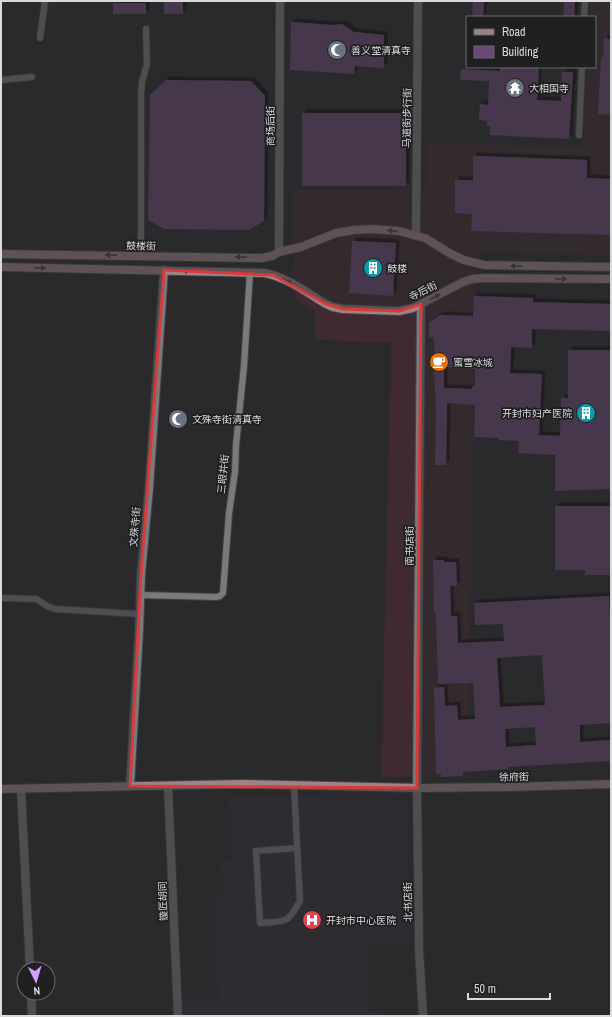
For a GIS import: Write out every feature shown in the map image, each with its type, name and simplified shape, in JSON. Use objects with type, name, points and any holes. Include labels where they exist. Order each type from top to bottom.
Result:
[{"type":"street","name":"商场后街","points":[[279,252],[280,1]]},
{"type":"street","name":"马道街步行街","points":[[416,236],[418,1]]},
{"type":"street","points":[[279,252],[301,247],[336,233],[372,229],[399,231],[424,238],[451,254],[484,266],[611,267]]},
{"type":"street","name":"鼓楼街","points":[[1,254],[262,258],[272,256],[279,252]]},
{"type":"street","points":[[1,267],[250,272]]},
{"type":"street","name":"文殊寺街","points":[[130,786],[141,574],[150,480],[164,270]]},
{"type":"street","name":"寺后街","points":[[250,272],[273,274],[284,278],[333,307],[343,309],[399,311],[413,308],[463,282],[472,279],[611,279]]},
{"type":"street","name":"南书店街","points":[[417,788],[421,304]]},
{"type":"street","name":"徐府街","points":[[1,789],[241,784],[417,788],[611,784]]},
{"type":"street","name":"镟匠胡同","points":[[168,786],[178,1016]]},
{"type":"street","name":"北书店街","points":[[417,788],[419,949],[423,1016]]},
{"type":"street","points":[[21,789],[30,961]]},
{"type":"street","points":[[31,1001],[32,1016]]},
{"type":"lane","points":[[40,38],[45,1]]},
{"type":"lane","points":[[584,16],[585,1]]},
{"type":"lane","points":[[141,256],[141,93],[142,82],[147,64],[146,29]]},
{"type":"lane","points":[[579,135],[582,68]]},
{"type":"lane","points":[[1,80],[32,77]]},
{"type":"lane","name":"三眼井街","points":[[140,595],[217,597],[222,593],[229,513],[235,472],[250,272]]},
{"type":"lane","points":[[1,598],[36,599],[55,609],[139,614]]},
{"type":"lane","points":[[294,786],[300,901],[286,920],[260,923],[256,851],[297,848]]},
{"type":"highlighted area","points":[[164,270],[273,275],[326,304],[343,309],[399,311],[421,304],[417,788],[130,786],[141,574]]},
{"type":"shaded area","points":[[590,1],[611,1],[611,255],[476,252],[468,776],[381,778],[391,343],[315,340],[315,310],[295,300],[292,190],[427,188],[426,144],[583,147],[587,68],[596,68],[596,16],[590,16]]},
{"type":"shaded area","name":"开封市中心医院","points":[[230,795],[407,801],[410,943],[367,944],[368,1012],[379,1012],[379,1016],[181,1016],[181,1000],[218,999],[214,897],[223,897],[222,862],[232,861]]},
{"type":"building","points":[[164,1],[183,1],[183,14],[164,14]]},
{"type":"building","points":[[473,1],[484,1],[483,16],[472,16]]},
{"type":"building","points":[[564,1],[575,1],[574,16],[563,16]]},
{"type":"building","points":[[113,3],[146,3],[146,14],[113,14]]},
{"type":"building","name":"善义堂清真寺","points":[[291,22],[333,25],[342,24],[354,32],[384,35],[384,68],[355,66],[354,74],[290,70]]},
{"type":"building","points":[[604,38],[611,39],[611,115],[598,114],[601,58],[603,58]]},
{"type":"building","name":"大相国寺","points":[[500,68],[539,68],[537,100],[561,101],[562,72],[573,72],[569,139],[490,135],[490,126],[487,126],[487,121],[479,120],[480,104],[488,105],[489,81],[460,80],[461,69],[500,71]]},
{"type":"building","points":[[166,80],[251,81],[265,96],[264,221],[249,230],[164,229],[148,220],[150,95]]},
{"type":"building","points":[[302,113],[406,113],[406,186],[302,186]]},
{"type":"building","points":[[473,156],[587,160],[587,178],[611,179],[611,235],[471,231],[472,214],[455,213],[455,180],[473,180]]},
{"type":"building","name":"鼓楼","points":[[352,241],[396,243],[393,296],[349,293]]},
{"type":"building","points":[[474,296],[533,298],[533,302],[611,304],[611,331],[532,329],[532,348],[511,347],[510,373],[542,374],[539,435],[560,436],[561,398],[568,398],[568,350],[611,350],[611,489],[555,491],[555,455],[518,453],[519,441],[499,440],[499,438],[474,437],[475,405],[447,403],[446,465],[435,465],[436,411],[434,337],[429,337],[429,323],[440,315],[473,316]],"holes":[[[444,367],[475,369],[475,386],[472,386],[472,389],[444,388]]]},
{"type":"building","points":[[555,506],[611,506],[611,575],[585,575],[585,570],[555,570]]},
{"type":"building","points":[[433,560],[456,562],[457,586],[450,586],[451,616],[457,616],[458,643],[504,641],[503,624],[475,625],[474,603],[609,596],[611,645],[611,723],[580,725],[580,742],[611,740],[611,761],[508,767],[508,769],[463,772],[463,776],[441,777],[441,774],[436,774],[434,688],[444,687],[445,706],[457,705],[458,720],[475,719],[473,683],[438,684],[436,613],[434,613]],"holes":[[[542,655],[545,705],[500,707],[497,658]],[[535,727],[536,745],[506,747],[505,729]]]},
{"type":"place","name":"善义堂清真寺","points":[[337,50]]},
{"type":"place","name":"大相国寺","points":[[515,88]]},
{"type":"place","name":"鼓楼","points":[[373,268]]},
{"type":"place","name":"蜜雪冰城","points":[[439,362]]},
{"type":"place","name":"开封市妇产医院","points":[[586,413]]},
{"type":"place","name":"文殊寺街清真寺","points":[[178,419]]},
{"type":"place","name":"开封市中心医院","points":[[312,920]]}]
